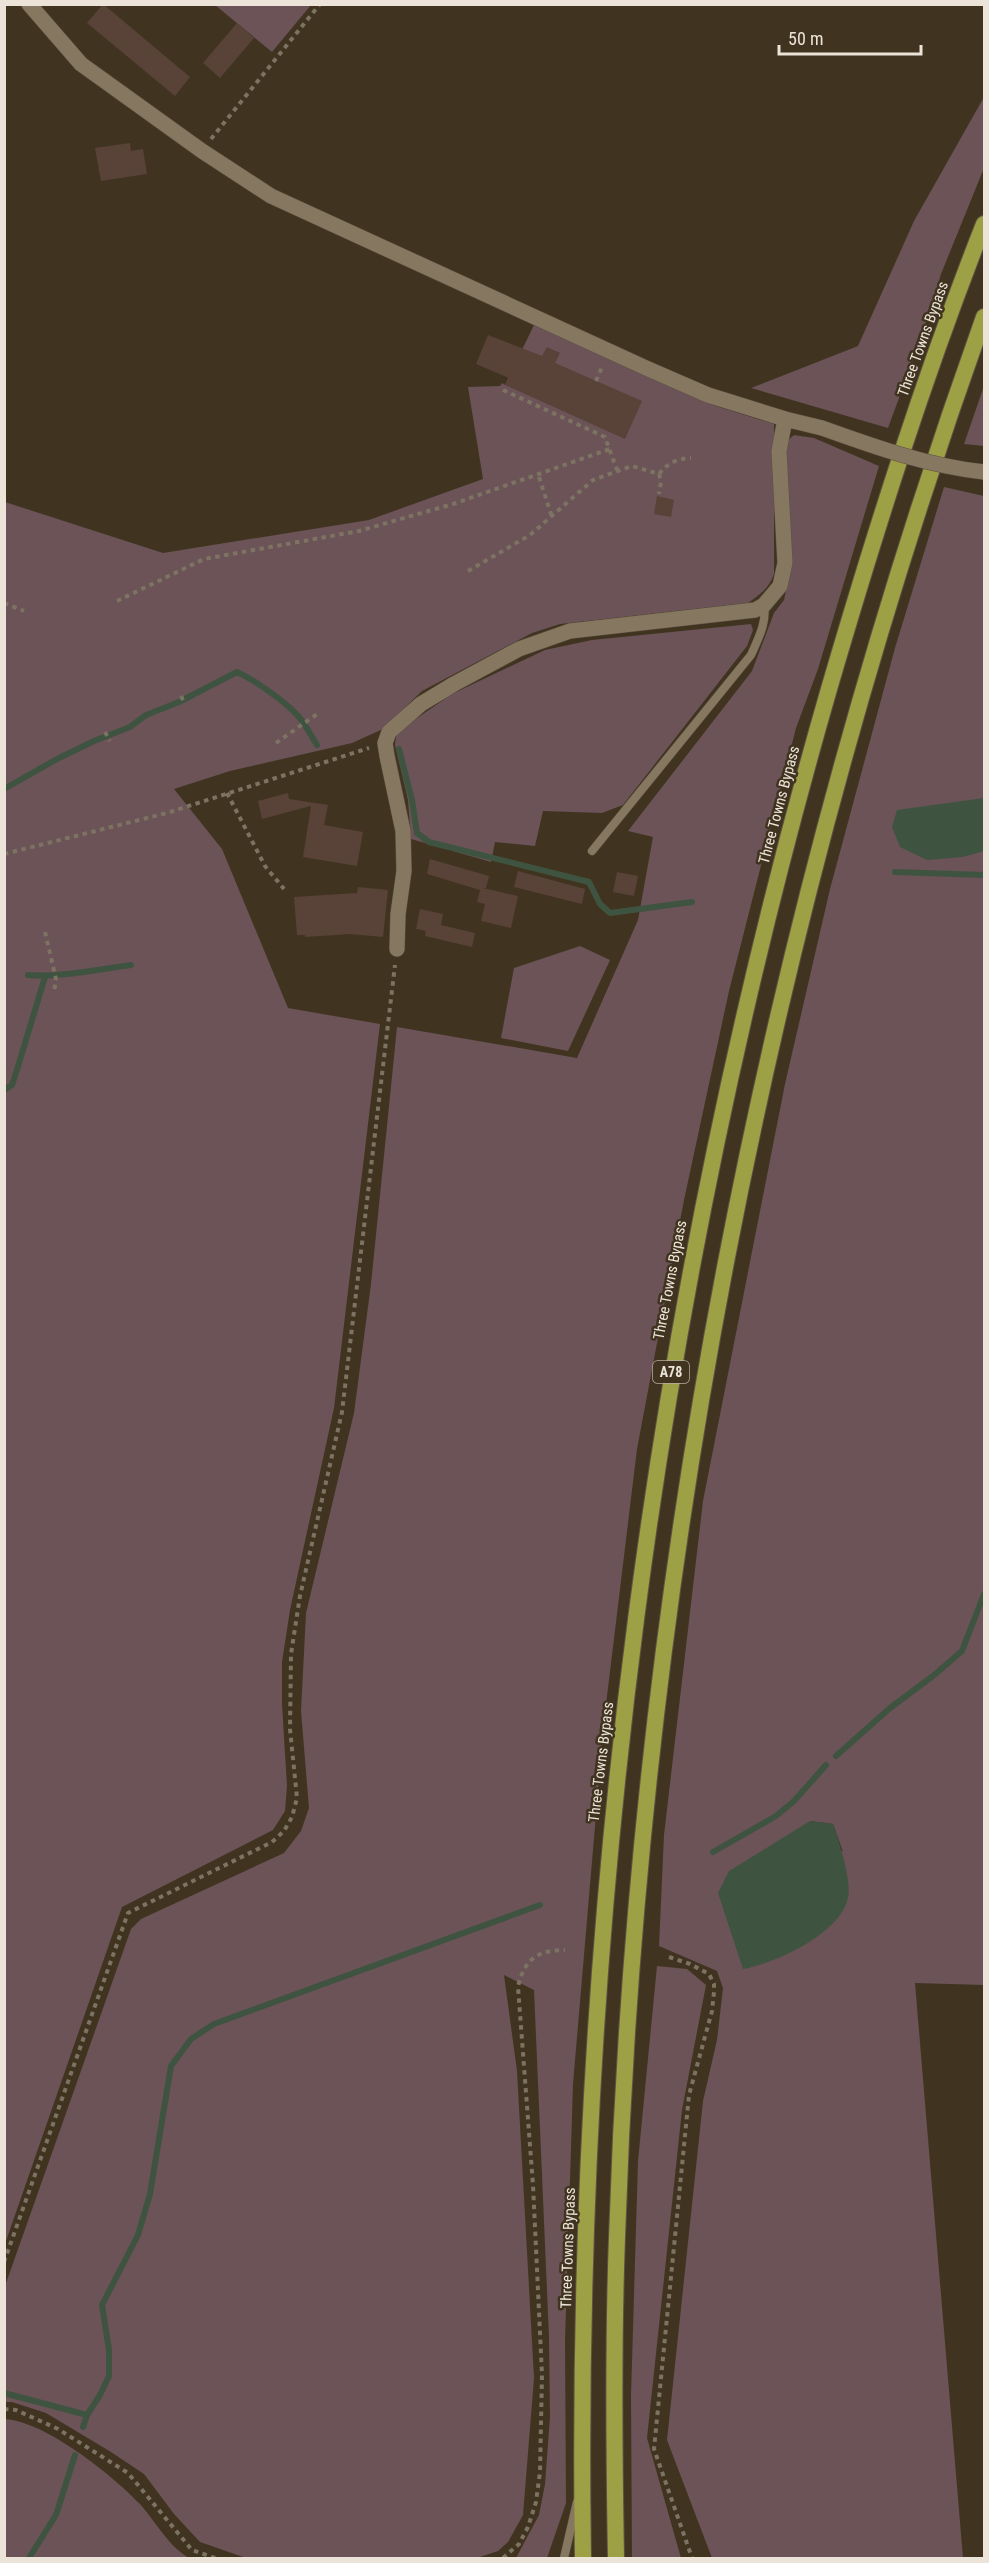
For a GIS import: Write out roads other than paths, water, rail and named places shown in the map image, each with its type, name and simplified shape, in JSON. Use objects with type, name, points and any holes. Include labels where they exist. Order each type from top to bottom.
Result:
[{"type":"highway","name":"Three Towns Bypass","points":[[583,2559],[580,2430],[586,2226],[595,2042],[609,1846],[636,1618],[673,1361],[715,1146],[758,954],[802,784],[855,600],[914,417],[984,224]]},
{"type":"highway","name":"A78","points":[[616,2559],[614,2423],[617,2236],[627,2043],[643,1847],[668,1621],[707,1369],[748,1151],[792,956],[834,790],[888,605],[947,421],[984,317]]},
{"type":"street","points":[[29,4],[81,64],[202,151],[271,196],[416,265],[708,395],[822,428],[882,450],[958,469],[984,472]]},
{"type":"street","points":[[397,949],[398,914],[404,872],[403,831],[385,743],[389,732],[421,704],[519,649],[570,631],[755,610],[764,605],[780,586],[785,563],[779,451],[785,419]]},
{"type":"lane","points":[[592,851],[751,655],[761,633],[765,614],[764,605]]},
{"type":"lane","points":[[564,2559],[582,2483]]},
{"type":"waterway","points":[[4,789],[57,759],[130,727],[146,715],[179,702],[237,672],[270,692],[293,711],[304,723],[317,745]]},
{"type":"waterway","points":[[399,749],[412,800],[417,833],[429,842],[589,882],[600,904],[610,913],[692,902]]},
{"type":"waterway","points":[[895,872],[984,875]]},
{"type":"waterway","points":[[28,975],[65,974],[131,965]]},
{"type":"waterway","points":[[4,1090],[12,1085],[45,977]]},
{"type":"waterway","points":[[836,1756],[890,1708],[962,1651],[984,1594]]},
{"type":"waterway","points":[[713,1852],[776,1816],[794,1801],[826,1765]]},
{"type":"waterway","points":[[83,2427],[87,2415],[109,2376],[109,2350],[102,2305],[138,2235],[150,2194],[171,2066],[191,2039],[214,2024],[540,1905]]},
{"type":"waterway","points":[[4,2393],[87,2415]]},
{"type":"waterway","points":[[29,2558],[56,2515],[75,2455]]}]
